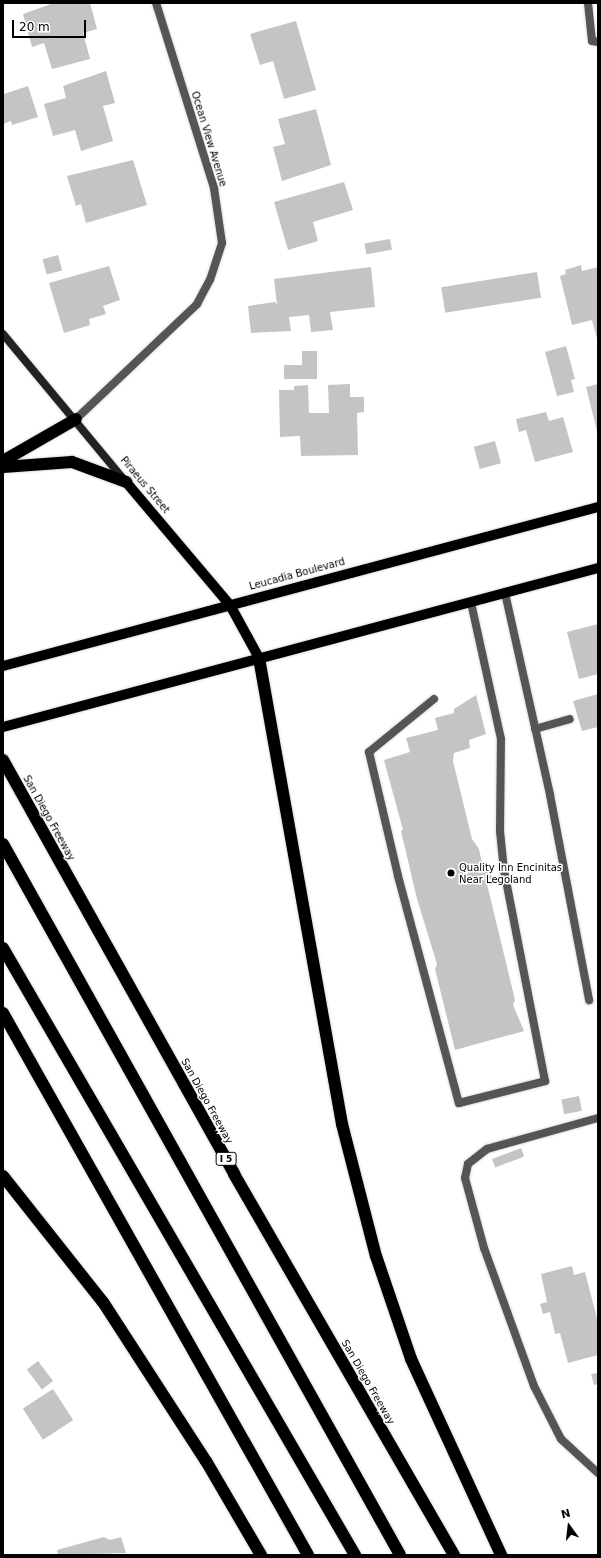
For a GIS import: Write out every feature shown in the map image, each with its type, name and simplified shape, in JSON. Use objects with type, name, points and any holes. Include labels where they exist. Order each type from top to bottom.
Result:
[{"type":"highway","points":[[3,461],[76,419]]},
{"type":"highway","points":[[3,467],[72,462],[126,482]]},
{"type":"highway","points":[[259,658],[342,1124],[376,1256],[411,1359],[501,1555]]},
{"type":"highway","name":"San Diego Freeway","points":[[3,760],[234,1174],[454,1555]]},
{"type":"highway","points":[[3,844],[400,1555]]},
{"type":"highway","points":[[3,948],[355,1555]]},
{"type":"highway","points":[[3,1013],[308,1555]]},
{"type":"highway","points":[[3,1176],[102,1302],[206,1461],[261,1555]]},
{"type":"main road","name":"Piraeus Street","points":[[3,334],[76,419],[126,482],[230,605],[259,658]]},
{"type":"main road","name":"Leucadia Boulevard","points":[[3,666],[598,507]]},
{"type":"main road","points":[[3,727],[598,568]]},
{"type":"street","name":"Ocean View Avenue","points":[[76,419],[197,304],[210,280],[222,243],[214,188],[156,3]]},
{"type":"street","points":[[588,3],[592,41],[598,42]]},
{"type":"street","points":[[505,593],[535,729],[589,1000]]},
{"type":"street","points":[[434,699],[369,752],[398,876],[459,1103],[545,1081],[504,871],[500,831],[501,740],[471,602]]},
{"type":"street","points":[[535,729],[570,719]]},
{"type":"street","points":[[598,1118],[487,1149],[468,1164],[465,1178],[484,1248],[534,1386],[561,1439],[598,1473]]},
{"type":"building","points":[[54,3],[90,3],[97,29],[83,33],[90,59],[52,69],[44,43],[32,47],[23,14]]},
{"type":"building","points":[[296,21],[316,90],[284,99],[273,61],[260,65],[250,34]]},
{"type":"building","points":[[106,71],[115,103],[103,106],[113,141],[81,151],[75,130],[53,136],[44,104],[66,98],[63,86]]},
{"type":"building","points":[[28,86],[38,117],[12,125],[11,121],[3,124],[4,94]]},
{"type":"building","points":[[316,109],[331,165],[282,181],[273,147],[285,144],[278,119]]},
{"type":"building","points":[[133,160],[147,205],[86,223],[81,204],[76,206],[67,176]]},
{"type":"building","points":[[344,182],[353,210],[313,222],[318,241],[288,250],[274,202]]},
{"type":"building","points":[[390,239],[392,250],[366,254],[364,244]]},
{"type":"building","points":[[58,255],[62,270],[47,275],[43,259]]},
{"type":"building","points":[[581,265],[582,271],[598,267],[598,342],[592,320],[572,325],[560,276],[566,274],[565,270]]},
{"type":"building","points":[[109,266],[120,300],[103,306],[106,314],[89,319],[90,325],[64,333],[49,283]]},
{"type":"building","points":[[371,267],[375,307],[330,312],[333,330],[311,332],[309,315],[289,317],[291,331],[251,333],[248,306],[275,302],[277,305],[274,279]]},
{"type":"building","points":[[537,272],[541,298],[445,313],[441,287]]},
{"type":"building","points":[[566,346],[575,379],[571,380],[574,392],[557,396],[545,352]]},
{"type":"building","points":[[302,351],[317,351],[317,379],[284,379],[284,365],[302,365]]},
{"type":"building","points":[[350,384],[350,397],[364,397],[364,412],[357,413],[358,455],[301,456],[300,436],[280,437],[279,390],[294,390],[294,386],[308,385],[309,413],[329,413],[328,385]]},
{"type":"building","points":[[598,384],[598,431],[597,431],[586,387]]},
{"type":"building","points":[[546,412],[549,421],[563,417],[573,452],[535,462],[526,430],[519,432],[516,419]]},
{"type":"building","points":[[495,441],[501,463],[480,469],[474,447]]},
{"type":"building","points":[[598,624],[598,674],[579,679],[567,632]]},
{"type":"building","points":[[598,694],[598,727],[582,731],[573,701]]},
{"type":"building","name":"Quality Inn Encinitas Near Legoland","points":[[476,695],[486,734],[469,740],[470,748],[454,753],[453,761],[472,839],[479,849],[483,868],[489,867],[492,879],[486,880],[515,1000],[513,1005],[524,1031],[455,1050],[435,969],[437,964],[417,899],[401,831],[403,830],[384,760],[410,752],[406,738],[438,730],[435,718],[454,713],[454,709]]},
{"type":"building","points":[[579,1096],[582,1111],[564,1114],[561,1099]]},
{"type":"building","points":[[521,1148],[524,1156],[495,1168],[492,1159]]},
{"type":"building","points":[[572,1266],[574,1275],[585,1272],[598,1322],[598,1355],[568,1363],[560,1333],[555,1334],[550,1312],[543,1314],[540,1304],[547,1302],[541,1274]]},
{"type":"building","points":[[38,1361],[53,1381],[42,1389],[27,1369]]},
{"type":"building","points":[[598,1373],[598,1384],[594,1385],[591,1374]]},
{"type":"building","points":[[53,1389],[73,1420],[43,1440],[23,1409]]},
{"type":"building","points":[[104,1537],[110,1540],[121,1537],[126,1553],[58,1555],[57,1550]]},
{"type":"place","name":"Quality Inn Encinitas Near Legoland","points":[[451,873]]}]
